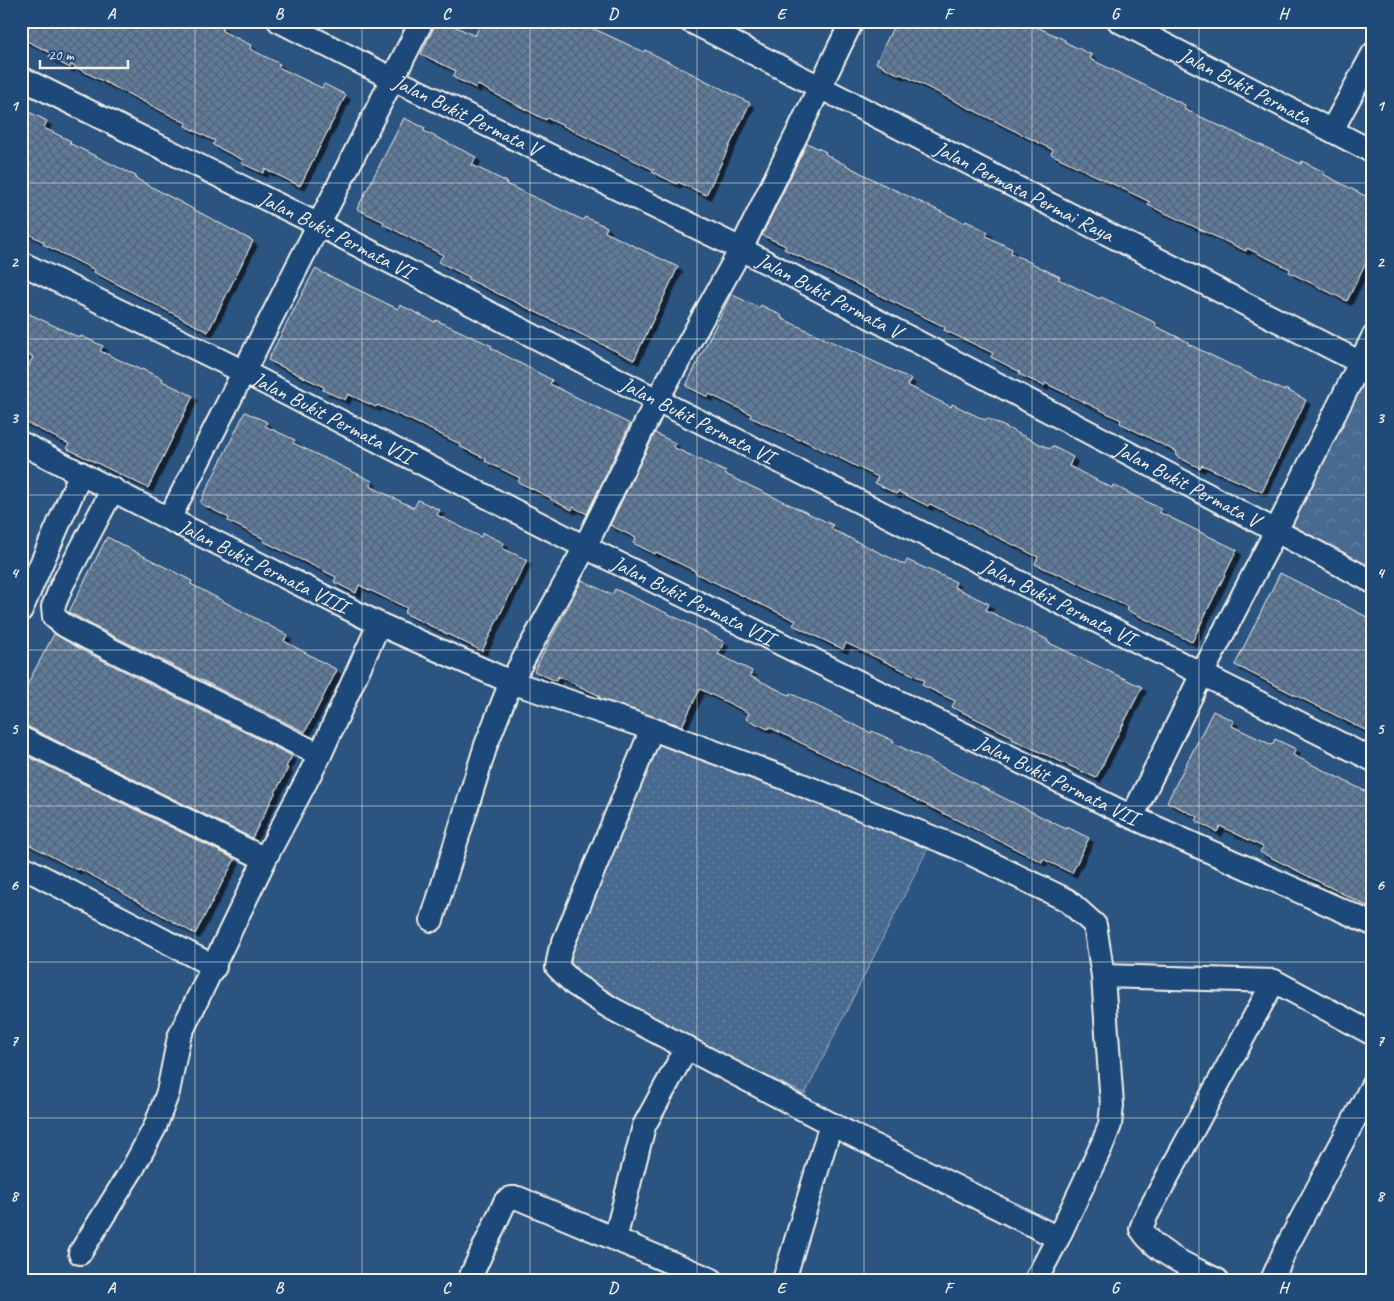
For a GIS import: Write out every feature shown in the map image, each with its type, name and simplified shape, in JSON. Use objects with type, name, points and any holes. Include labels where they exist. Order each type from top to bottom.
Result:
[{"type":"street","name":"Jalan Bukit Permata V","points":[[279,21],[393,79],[741,249],[1373,582]]},
{"type":"street","points":[[169,519],[422,21]]},
{"type":"street","name":"Jalan Permata Permai Raya","points":[[690,21],[1366,365]]},
{"type":"street","points":[[432,920],[486,745],[511,682],[585,547],[657,400],[741,249],[852,21]]},
{"type":"street","name":"Jalan Bukit Permata","points":[[1119,21],[1373,152]]},
{"type":"street","points":[[1332,130],[1373,54]]},
{"type":"street","name":"Jalan Bukit Permata VI","points":[[21,78],[319,225],[657,400],[1373,760]]},
{"type":"street","name":"Jalan Bukit Permata VII","points":[[21,264],[244,372],[585,547],[1132,817],[1373,924]]},
{"type":"street","points":[[1132,817],[1202,674],[1276,531],[1366,365],[1373,337]]},
{"type":"street","name":"Jalan Bukit Permata VIII","points":[[21,443],[379,624],[511,682],[652,729],[782,777],[959,848],[1067,900],[1095,924],[1103,976],[1112,1105],[1110,1125],[1102,1145],[1036,1280]]},
{"type":"street","points":[[21,610],[81,473]]},
{"type":"street","points":[[113,489],[62,584],[53,607],[54,617],[64,625],[90,639],[320,755]]},
{"type":"street","points":[[80,1253],[133,1168],[155,1127],[168,1092],[179,1037],[265,859],[320,755],[379,624]]},
{"type":"street","points":[[652,729],[560,951],[557,967],[574,984],[611,1008],[831,1124],[1058,1238]]},
{"type":"street","points":[[21,738],[265,859]]},
{"type":"street","points":[[21,866],[214,967]]},
{"type":"street","points":[[1103,976],[1274,981],[1373,1034]]},
{"type":"street","points":[[1216,1280],[1181,1262],[1148,1240],[1142,1229],[1146,1216],[1274,981]]},
{"type":"street","points":[[615,1239],[644,1126],[687,1047]]},
{"type":"street","points":[[1272,1280],[1286,1248],[1373,1084]]},
{"type":"street","points":[[784,1280],[831,1124]]},
{"type":"street","points":[[469,1280],[505,1202],[511,1198],[518,1198],[712,1280]]},
{"type":"green space","points":[[1360,362],[1373,369],[1373,582],[1276,531]]},
{"type":"green space","points":[[646,728],[933,838],[805,1094],[553,974]]},
{"type":"building","points":[[28,21],[211,21],[223,27],[222,31],[251,45],[250,49],[280,64],[278,67],[322,88],[324,84],[346,95],[300,186],[265,169],[263,173],[241,163],[243,160],[213,145],[215,141],[185,126],[186,123],[71,65],[70,68],[49,57],[51,53],[21,38]]},
{"type":"building","points":[[437,21],[444,21],[475,36],[482,21],[577,21],[644,52],[645,50],[750,103],[706,195],[652,172],[654,170],[547,118],[546,120],[478,85],[476,88],[453,77],[456,71],[421,54]]},
{"type":"building","points":[[896,21],[1024,21],[1092,55],[1090,59],[1185,105],[1184,109],[1301,164],[1302,161],[1373,200],[1373,248],[1347,301],[1289,272],[1290,269],[1247,248],[1246,251],[1148,205],[1150,202],[1051,154],[1053,150],[876,63]]},
{"type":"building","points":[[21,108],[47,121],[44,128],[71,141],[69,143],[136,176],[135,178],[253,241],[208,332],[94,272],[95,270],[43,244],[44,242],[21,230]]},
{"type":"building","points":[[404,118],[425,128],[424,131],[476,157],[472,165],[507,182],[506,184],[583,220],[585,217],[607,227],[605,232],[678,267],[634,360],[468,279],[469,277],[439,262],[443,255],[357,209]]},
{"type":"building","points":[[807,143],[878,182],[988,232],[986,236],[1012,249],[1011,253],[1060,277],[1058,279],[1156,323],[1155,326],[1188,342],[1188,344],[1306,400],[1262,492],[1202,465],[1200,468],[1176,456],[1177,452],[1120,423],[1121,420],[1045,383],[1044,386],[1019,374],[1020,372],[991,357],[993,353],[944,330],[945,327],[784,249],[786,246],[762,235]]},
{"type":"building","points":[[315,269],[398,309],[400,305],[492,346],[491,348],[552,380],[550,384],[630,424],[587,514],[573,507],[572,510],[518,482],[520,478],[485,461],[486,459],[459,446],[460,444],[413,421],[348,394],[345,400],[323,390],[324,387],[268,360]]},
{"type":"building","points":[[731,294],[759,308],[761,305],[782,316],[781,318],[911,379],[907,385],[951,407],[952,404],[985,420],[987,418],[1050,449],[1052,446],[1073,457],[1069,466],[1112,488],[1113,485],[1161,509],[1159,512],[1237,550],[1192,642],[1127,610],[1128,607],[1035,564],[1038,557],[930,504],[928,506],[898,491],[897,494],[875,483],[878,477],[801,439],[750,417],[751,414],[709,394],[708,397],[686,386]]},
{"type":"building","points":[[21,310],[80,338],[81,336],[103,346],[100,351],[163,379],[162,381],[193,396],[148,488],[66,448],[69,444],[21,420],[21,381],[33,357],[21,352]]},
{"type":"building","points":[[245,412],[267,422],[265,426],[295,440],[293,443],[372,481],[370,486],[414,508],[418,500],[440,510],[437,515],[481,537],[483,533],[504,543],[502,548],[527,560],[482,651],[404,613],[407,608],[359,585],[356,593],[334,582],[336,577],[263,541],[264,539],[228,521],[229,518],[200,503]]},
{"type":"building","points":[[655,433],[675,443],[673,447],[726,472],[725,474],[833,525],[831,529],[905,565],[907,560],[956,582],[954,587],[989,604],[986,610],[1048,640],[1047,642],[1142,687],[1096,778],[1012,739],[1013,737],[952,707],[955,701],[922,685],[924,680],[846,643],[843,649],[815,636],[793,625],[796,621],[695,573],[695,571],[656,552],[655,554],[633,543],[636,538],[610,525]]},
{"type":"building","points":[[107,537],[192,581],[191,584],[287,635],[284,641],[337,670],[305,732],[69,612]]},
{"type":"building","points":[[1280,573],[1373,620],[1373,734],[1235,665]]},
{"type":"building","points":[[582,580],[612,595],[615,589],[692,625],[724,642],[718,654],[752,671],[750,676],[789,695],[790,693],[871,733],[872,731],[894,741],[893,743],[1066,829],[1067,827],[1089,838],[1072,873],[1043,859],[1042,862],[769,727],[768,729],[746,719],[749,713],[700,689],[682,726],[599,698],[600,696],[558,676],[556,681],[534,671]]},
{"type":"building","points":[[54,634],[292,756],[286,767],[288,768],[252,838],[27,726],[21,725],[21,696]]},
{"type":"building","points":[[1213,711],[1234,721],[1232,726],[1272,745],[1275,739],[1296,749],[1293,755],[1373,795],[1373,909],[1260,852],[1263,847],[1220,826],[1217,832],[1196,821],[1198,817],[1167,802]]},
{"type":"building","points":[[21,753],[235,859],[195,934],[123,892],[21,840]]}]
